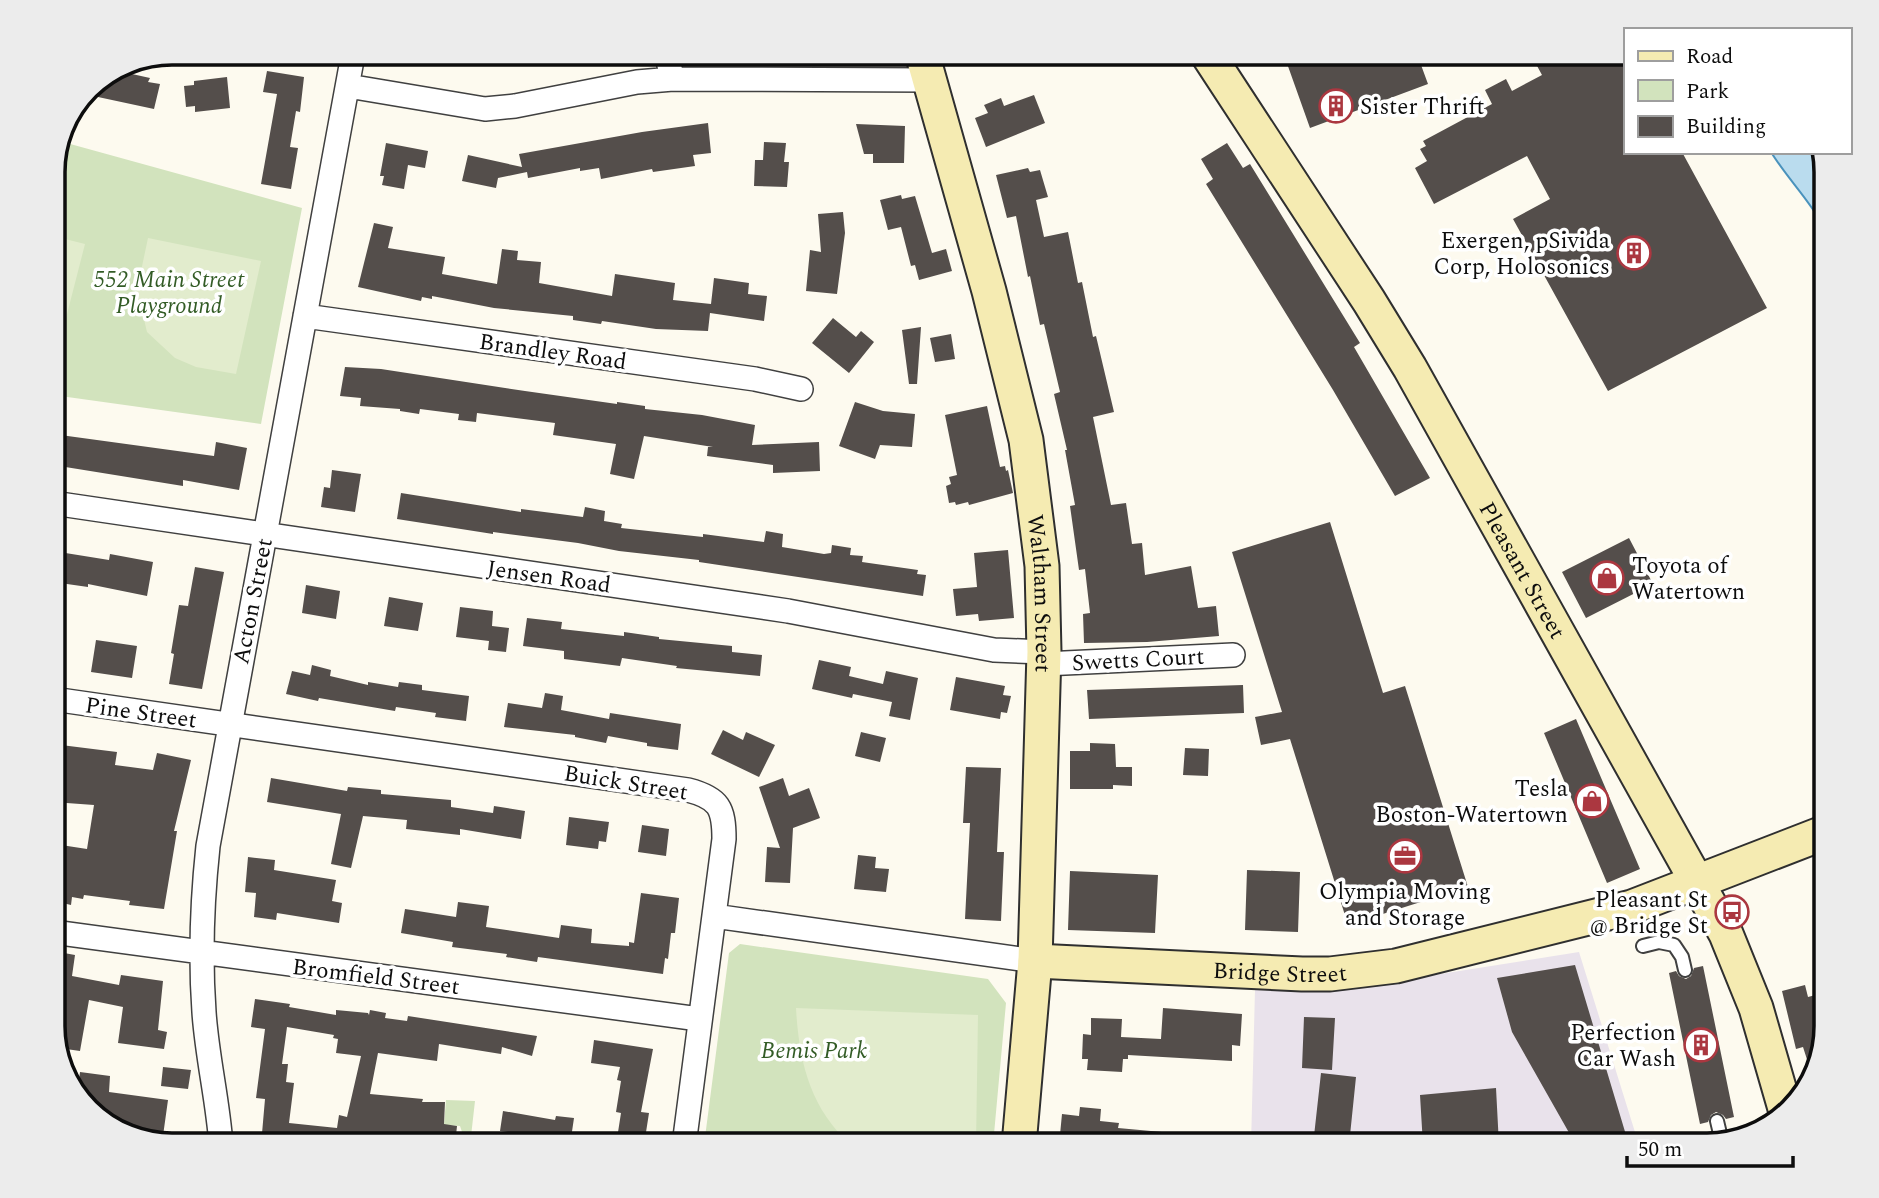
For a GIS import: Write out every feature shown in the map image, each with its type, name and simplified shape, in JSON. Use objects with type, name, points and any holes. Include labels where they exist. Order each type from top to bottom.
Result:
[{"type":"street","name":"Acton Street","points":[[219,1133],[204,1015],[201,953],[208,846],[351,65]]},
{"type":"street","name":"Pleasant Street","points":[[1215,65],[1356,280],[1410,368],[1697,881],[1726,934],[1748,989],[1783,1102]]},
{"type":"street","points":[[348,86],[485,109],[515,106],[637,82],[671,69],[927,68]]},
{"type":"street","name":"Waltham Street","points":[[927,68],[989,291],[1026,440],[1042,566],[1044,658],[1035,961],[1020,1133]]},
{"type":"street","name":"Brandley Road","points":[[305,316],[755,379],[801,389]]},
{"type":"street","name":"Jensen Road","points":[[65,505],[788,611],[1044,658]]},
{"type":"street","name":"Swetts Court","points":[[1044,658],[1233,655]]},
{"type":"street","name":"Pine Street","points":[[65,701],[229,725]]},
{"type":"street","name":"Buick Street","points":[[229,725],[688,790],[705,794],[718,803],[724,820],[724,839],[686,1133]]},
{"type":"street","name":"Bridge Street","points":[[714,916],[1003,958],[1273,974],[1330,974],[1434,957],[1632,906],[1814,837]]},
{"type":"street","name":"Bromfield Street","points":[[65,934],[699,1018]]},
{"type":"lane","points":[[1643,946],[1659,942],[1674,945],[1682,957],[1685,970]]},
{"type":"lane","points":[[1717,1121],[1720,1132]]},
{"type":"shaded area","points":[[1579,952],[1635,1133],[1251,1133],[1255,990],[1326,992]]},
{"type":"green space","name":"552 Main Street Playground","points":[[68,143],[302,208],[261,424],[65,397],[65,165]]},
{"type":"green space","points":[[148,238],[261,261],[236,374],[196,367],[175,358],[147,332],[137,290]]},
{"type":"green space","points":[[65,239],[85,244],[65,322]]},
{"type":"green space","name":"Bemis Park","points":[[740,944],[988,979],[1006,1003],[994,1133],[706,1133],[729,953]]},
{"type":"green space","points":[[796,1008],[978,1015],[976,1133],[839,1133],[816,1100],[809,1083]]},
{"type":"green space","points":[[446,1100],[475,1101],[471,1133],[462,1133],[460,1126],[444,1125]]},
{"type":"water","points":[[1772,154],[1812,154],[1814,212]]},
{"type":"building","name":"Sister Thrift","points":[[1288,65],[1421,65],[1428,84],[1310,128]]},
{"type":"building","name":"Exergen, pSivida Corp, Holosonics","points":[[1537,65],[1624,65],[1624,154],[1683,154],[1767,308],[1608,391],[1513,219],[1550,199],[1527,156],[1434,204],[1415,168],[1427,161],[1420,149],[1426,146],[1423,141],[1492,104],[1485,90],[1506,79],[1512,91],[1542,75]]},
{"type":"building","points":[[267,71],[304,77],[300,112],[296,111],[290,147],[298,148],[291,189],[261,184],[277,94],[263,92]]},
{"type":"building","points":[[130,74],[150,78],[148,82],[160,84],[154,109],[96,96],[112,83]]},
{"type":"building","points":[[227,77],[230,108],[195,112],[195,106],[186,107],[184,86],[194,85],[194,81]]},
{"type":"building","points":[[1034,95],[1045,123],[986,147],[975,118],[988,113],[984,105],[1001,98],[1004,106]]},
{"type":"building","points":[[708,123],[711,153],[693,155],[695,166],[653,172],[652,169],[601,179],[599,168],[580,171],[580,168],[528,178],[527,172],[498,178],[496,188],[462,181],[468,155],[522,167],[519,154]]},
{"type":"building","points":[[856,124],[905,126],[904,163],[873,163],[873,154],[864,154]]},
{"type":"building","points":[[764,142],[786,143],[784,162],[789,162],[787,187],[754,186],[755,160],[763,160]]},
{"type":"building","points":[[386,143],[428,151],[425,168],[408,165],[404,189],[382,185],[384,176],[380,176]]},
{"type":"building","points":[[1227,143],[1243,168],[1250,164],[1360,343],[1354,347],[1430,478],[1395,496],[1206,184],[1213,179],[1201,159]]},
{"type":"building","points":[[1028,168],[1030,172],[1040,170],[1048,197],[1036,200],[1044,237],[1068,232],[1078,283],[1082,282],[1093,337],[1096,336],[1114,412],[1093,417],[1111,505],[1126,503],[1132,544],[1142,543],[1145,575],[1191,566],[1198,608],[1216,606],[1219,636],[1147,642],[1084,643],[1083,614],[1090,613],[1085,569],[1079,570],[1070,506],[1075,505],[1067,450],[1054,394],[1060,392],[1044,324],[1040,325],[1030,276],[1028,277],[1016,216],[1007,218],[996,175]]},
{"type":"building","points":[[901,195],[902,199],[915,196],[932,253],[946,249],[952,271],[919,280],[915,265],[911,266],[901,227],[888,230],[880,200]]},
{"type":"building","points":[[843,212],[845,233],[837,294],[806,291],[810,250],[821,252],[818,214]]},
{"type":"building","points":[[374,223],[393,227],[388,248],[445,257],[442,274],[497,284],[502,249],[518,251],[517,260],[541,262],[539,283],[612,296],[615,274],[675,283],[673,300],[711,304],[714,278],[749,283],[748,294],[767,296],[764,321],[710,313],[708,331],[656,329],[602,321],[601,324],[573,320],[573,316],[494,308],[432,296],[432,299],[422,297],[421,301],[358,287]]},
{"type":"building","points":[[833,318],[856,337],[861,331],[874,342],[849,373],[812,343]]},
{"type":"building","points":[[921,327],[917,384],[909,384],[902,330]]},
{"type":"building","points":[[951,334],[955,359],[935,362],[930,338]]},
{"type":"building","points":[[345,367],[381,369],[617,402],[645,406],[645,409],[702,415],[755,425],[752,445],[819,442],[820,471],[773,473],[773,465],[707,456],[708,447],[713,447],[644,436],[634,479],[610,474],[616,444],[553,435],[555,423],[477,413],[476,422],[458,420],[459,414],[420,409],[419,414],[400,409],[360,406],[361,398],[340,396]]},
{"type":"building","points":[[855,402],[883,411],[915,414],[912,447],[880,445],[875,459],[839,446]]},
{"type":"building","points":[[987,406],[1000,467],[1005,466],[1006,471],[1008,470],[1013,493],[969,505],[968,502],[956,505],[955,502],[949,503],[946,486],[951,484],[949,477],[957,475],[945,415]]},
{"type":"building","points":[[65,436],[214,456],[216,442],[247,448],[239,490],[183,480],[183,486],[65,467]]},
{"type":"building","points":[[332,470],[361,474],[355,512],[321,507],[324,487],[330,488]]},
{"type":"building","points":[[401,493],[521,512],[521,509],[583,517],[585,507],[605,511],[604,521],[622,524],[621,528],[703,537],[703,534],[764,542],[766,531],[783,534],[782,547],[824,554],[831,553],[832,545],[851,548],[850,555],[863,556],[862,562],[918,570],[917,574],[926,575],[923,596],[699,560],[397,519]]},
{"type":"building","points":[[1330,522],[1383,693],[1405,686],[1468,887],[1348,925],[1290,739],[1261,745],[1255,717],[1282,712],[1232,552]]},
{"type":"building","name":"Toyota of Watertown","points":[[1629,538],[1653,584],[1586,618],[1562,572]]},
{"type":"building","points":[[1008,550],[1014,618],[979,621],[978,614],[956,616],[953,589],[977,587],[974,553]]},
{"type":"building","points":[[65,553],[109,560],[110,554],[153,562],[147,596],[88,584],[88,587],[65,584]]},
{"type":"building","points":[[195,567],[224,572],[202,689],[169,684],[179,605],[188,606]]},
{"type":"building","points":[[306,585],[340,591],[336,619],[302,613]]},
{"type":"building","points":[[389,597],[423,603],[418,631],[384,626]]},
{"type":"building","points":[[460,607],[493,611],[492,626],[509,628],[506,652],[488,650],[489,641],[456,637]]},
{"type":"building","points":[[527,618],[562,622],[561,629],[624,636],[624,632],[659,639],[732,646],[732,652],[762,655],[760,676],[676,668],[677,666],[622,658],[620,666],[564,659],[564,651],[523,646]]},
{"type":"building","points":[[96,640],[137,646],[132,678],[91,672]]},
{"type":"building","points":[[819,660],[851,667],[849,676],[883,684],[886,671],[918,678],[910,720],[889,716],[892,702],[853,694],[852,698],[812,689]]},
{"type":"building","points":[[312,665],[331,670],[330,676],[368,685],[368,682],[398,687],[399,682],[422,685],[422,690],[469,696],[466,721],[435,717],[436,713],[396,707],[395,711],[286,694],[292,671],[310,675]]},
{"type":"building","points":[[956,677],[1005,686],[1003,695],[1011,696],[1007,713],[1001,712],[1000,719],[950,710]]},
{"type":"building","points":[[1243,685],[1244,713],[1089,719],[1087,690]]},
{"type":"building","points":[[545,693],[563,696],[561,710],[609,719],[610,713],[681,724],[678,750],[647,746],[647,743],[608,736],[606,743],[575,735],[504,727],[508,703],[542,708]]},
{"type":"building","name":"Tesla Boston-Watertown","points":[[1576,719],[1640,869],[1607,883],[1544,733]]},
{"type":"building","points":[[723,730],[743,740],[746,732],[775,745],[759,777],[711,754]]},
{"type":"building","points":[[861,732],[886,738],[880,762],[855,756]]},
{"type":"building","points":[[1090,743],[1115,744],[1116,767],[1132,767],[1132,786],[1070,789],[1070,751],[1090,751]]},
{"type":"building","points":[[65,746],[117,752],[115,765],[153,770],[157,753],[191,760],[174,831],[177,831],[164,909],[84,895],[83,899],[72,897],[71,905],[65,904],[65,846],[87,849],[94,805],[65,803]]},
{"type":"building","points":[[1185,748],[1209,749],[1208,776],[1183,775]]},
{"type":"building","points":[[966,767],[1001,768],[997,852],[1004,852],[1001,921],[965,919],[970,823],[963,823]]},
{"type":"building","points":[[271,778],[347,791],[348,787],[381,790],[381,794],[451,800],[451,807],[493,813],[494,806],[525,811],[521,839],[460,829],[460,835],[406,829],[407,820],[363,816],[351,868],[331,864],[341,814],[267,802]]},
{"type":"building","points":[[783,778],[789,796],[809,788],[820,818],[793,828],[790,883],[765,882],[767,847],[780,848],[759,787]]},
{"type":"building","points":[[569,817],[609,822],[606,842],[599,841],[598,849],[566,845]]},
{"type":"building","points":[[642,825],[669,829],[666,856],[638,852]]},
{"type":"building","points":[[858,855],[876,857],[875,868],[889,869],[886,892],[854,889]]},
{"type":"building","points":[[248,857],[275,860],[274,870],[336,880],[332,901],[342,903],[339,923],[277,913],[276,920],[254,917],[256,893],[245,892]]},
{"type":"building","points":[[1247,870],[1300,872],[1298,932],[1245,930]]},
{"type":"building","points":[[1070,871],[1158,875],[1155,933],[1068,930]]},
{"type":"building","points":[[641,893],[679,898],[675,933],[671,933],[663,974],[538,957],[537,962],[506,957],[507,954],[452,947],[453,942],[401,933],[405,909],[456,917],[458,902],[489,906],[486,927],[559,938],[561,925],[592,929],[591,943],[629,946],[629,942],[634,943]]},
{"type":"building","points":[[65,953],[75,955],[72,976],[119,985],[121,975],[163,981],[158,1030],[167,1032],[164,1049],[118,1043],[123,1007],[89,1000],[80,1051],[67,1049]]},
{"type":"building","points":[[1575,965],[1625,1133],[1569,1133],[1512,1032],[1497,978]]},
{"type":"building","name":"Perfection Car Wash","points":[[1703,966],[1734,1117],[1726,1119],[1716,1112],[1708,1122],[1700,1124],[1669,973],[1676,971],[1686,979],[1691,976],[1694,968]]},
{"type":"building","points":[[1805,985],[1808,997],[1814,995],[1814,1026],[1808,1063],[1803,1047],[1796,1049],[1782,991]]},
{"type":"building","points":[[255,999],[336,1015],[336,1010],[369,1015],[370,1010],[386,1013],[385,1018],[407,1021],[408,1016],[537,1036],[532,1056],[502,1047],[501,1054],[439,1044],[437,1061],[378,1053],[370,1094],[423,1099],[422,1102],[445,1102],[444,1124],[457,1126],[456,1133],[262,1133],[265,1099],[256,1098],[265,1029],[251,1027]],"holes":[[[287,1027],[334,1035],[333,1038],[338,1039],[336,1053],[361,1056],[347,1117],[339,1115],[337,1128],[289,1123],[294,1083],[286,1082],[288,1064],[282,1064]]]},
{"type":"building","points":[[1163,1008],[1242,1014],[1240,1046],[1232,1045],[1232,1061],[1128,1055],[1128,1059],[1123,1059],[1122,1072],[1087,1070],[1088,1059],[1082,1059],[1083,1034],[1091,1035],[1091,1018],[1122,1019],[1121,1037],[1161,1039]]},
{"type":"building","points":[[1304,1017],[1335,1018],[1332,1070],[1302,1068]]},
{"type":"building","points":[[594,1040],[653,1049],[641,1112],[649,1113],[646,1133],[618,1133],[621,1113],[616,1112],[621,1081],[617,1080],[620,1067],[591,1063]]},
{"type":"building","points":[[163,1067],[191,1070],[188,1089],[161,1086]]},
{"type":"building","points":[[80,1072],[110,1076],[109,1092],[168,1100],[164,1132],[137,1128],[112,1115],[96,1102],[79,1080]]},
{"type":"building","points":[[1321,1073],[1356,1077],[1350,1133],[1314,1133]]},
{"type":"building","points":[[1496,1088],[1498,1133],[1422,1133],[1420,1095]]},
{"type":"building","points":[[1080,1107],[1101,1109],[1100,1121],[1119,1123],[1118,1128],[1173,1133],[1060,1133],[1062,1114],[1079,1116]]},
{"type":"building","points":[[503,1111],[555,1120],[556,1116],[574,1118],[572,1133],[500,1131]]},
{"type":"place","name":"Sister Thrift","points":[[1336,106]]},
{"type":"place","name":"Exergen, pSivida Corp, Holosonics","points":[[1634,253]]},
{"type":"place","name":"Toyota of Watertown","points":[[1607,578]]},
{"type":"place","name":"Tesla Boston-Watertown","points":[[1592,801]]},
{"type":"place","name":"Olympia Moving and Storage","points":[[1405,856]]},
{"type":"place","name":"Pleasant St @ Bridge St","points":[[1732,912]]},
{"type":"place","name":"Perfection Car Wash","points":[[1701,1045]]}]
